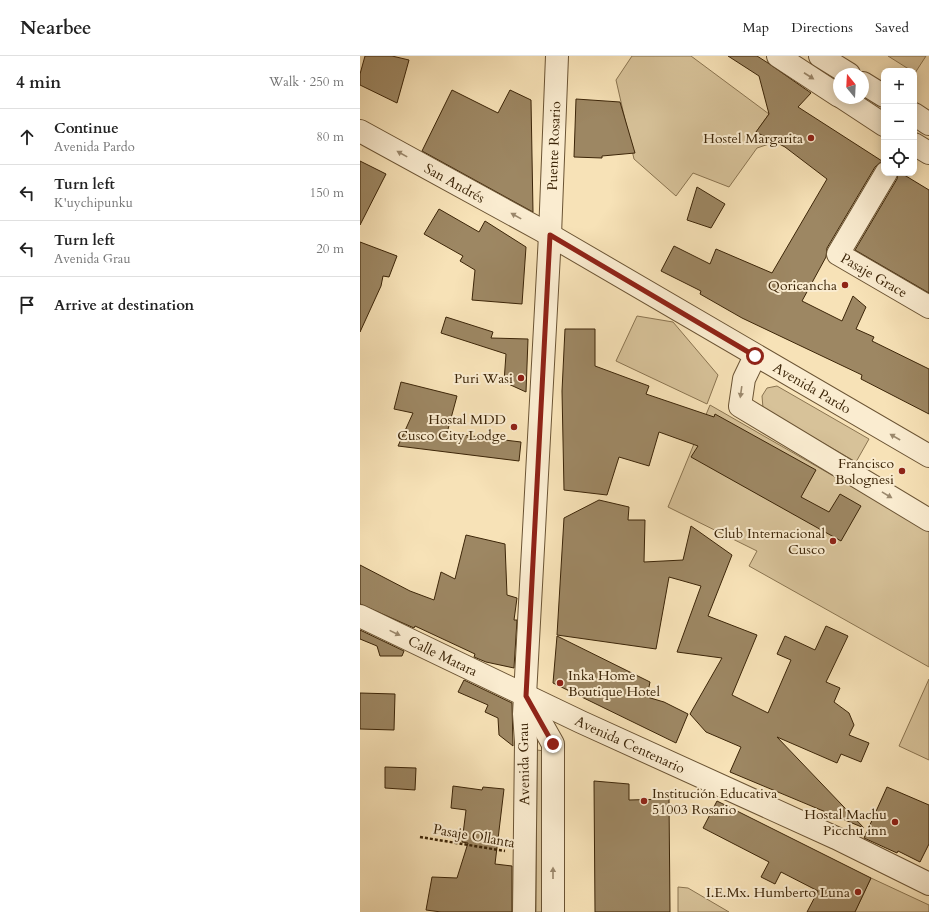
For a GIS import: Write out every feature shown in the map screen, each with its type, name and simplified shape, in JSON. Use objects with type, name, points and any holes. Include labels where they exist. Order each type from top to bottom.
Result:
[{"type":"street","name":"Puente Rosario","points":[[526,696],[550,235],[557,56]]},
{"type":"street","points":[[778,56],[833,92]]},
{"type":"street","points":[[820,56],[839,68]]},
{"type":"street","points":[[869,87],[881,94]]},
{"type":"street","points":[[852,104],[881,123]]},
{"type":"street","name":"San Andrés","points":[[360,131],[550,235]]},
{"type":"street","points":[[917,146],[929,153]]},
{"type":"street","name":"Pasaje Grace","points":[[884,176],[838,254],[929,308]]},
{"type":"street","name":"Avenida Pardo","points":[[550,235],[755,356],[929,456]]},
{"type":"street","points":[[755,356],[744,379],[740,406],[929,520]]},
{"type":"street","name":"Calle Matara","points":[[360,616],[526,696]]},
{"type":"street","name":"Avenida Grau","points":[[524,912],[526,742],[524,714],[526,696]]},
{"type":"street","name":"Avenida Grau","points":[[526,696],[553,744],[553,912]]},
{"type":"street","name":"Avenida Centenario","points":[[526,696],[836,838],[929,884]]},
{"type":"path","name":"Pasaje Ollanta","points":[[420,837],[524,855]]},
{"type":"shaded area","points":[[632,56],[691,56],[769,114],[756,132],[775,142],[757,148],[729,187],[693,173],[676,196],[634,159],[616,80]]},
{"type":"shaded area","points":[[888,56],[926,56],[917,70],[917,68],[907,68]]},
{"type":"shaded area","points":[[637,316],[673,322],[718,375],[707,404],[616,361]]},
{"type":"shaded area","points":[[777,386],[869,439],[856,462],[763,408],[762,396],[767,388]]},
{"type":"shaded area","name":"Club Internacional Cusco","points":[[710,405],[929,531],[929,667],[749,566],[757,551],[668,507]]},
{"type":"shaded area","points":[[929,679],[929,760],[899,746]]},
{"type":"shaded area","points":[[537,750],[544,751],[543,912],[536,912]]},
{"type":"shaded area","points":[[871,878],[929,905],[929,912],[855,912]]},
{"type":"shaded area","points":[[678,887],[688,888],[729,912],[678,912]]},
{"type":"building","points":[[365,56],[392,56],[409,60],[397,103],[360,85],[360,74]]},
{"type":"building","points":[[728,56],[757,56],[768,63],[811,93],[798,107],[881,160],[875,167],[827,248],[826,257],[802,301],[842,321],[853,296],[866,307],[856,329],[874,337],[872,341],[929,369],[929,414],[861,379],[862,375],[742,318],[700,294],[701,291],[661,271],[674,246],[710,264],[716,249],[772,273],[827,179],[785,147],[756,132],[769,114],[759,76]]},
{"type":"building","points":[[452,90],[498,113],[510,90],[531,100],[533,212],[422,151]]},
{"type":"building","points":[[576,99],[620,102],[635,153],[602,156],[602,158],[574,157]]},
{"type":"building","points":[[360,161],[386,174],[360,225]]},
{"type":"building","points":[[898,176],[906,176],[929,190],[929,293],[855,250]]},
{"type":"building","points":[[697,187],[725,204],[711,228],[687,220]]},
{"type":"building","points":[[439,209],[479,232],[485,221],[526,247],[522,304],[472,300],[475,270],[460,261],[463,256],[424,234]]},
{"type":"building","points":[[360,242],[397,256],[389,277],[383,276],[381,286],[360,332]]},
{"type":"building","points":[[446,317],[493,332],[491,338],[528,339],[526,392],[504,382],[506,354],[441,333]]},
{"type":"building","points":[[565,329],[595,329],[595,366],[649,386],[646,394],[714,417],[715,414],[816,470],[801,497],[829,512],[840,494],[861,506],[841,541],[691,457],[698,446],[659,432],[649,466],[619,457],[607,495],[564,490],[562,391]]},
{"type":"building","points":[[401,382],[457,396],[447,433],[521,442],[519,461],[398,446],[413,413],[394,409]]},
{"type":"building","points":[[599,500],[629,507],[628,520],[645,520],[644,562],[683,560],[691,526],[732,555],[708,616],[757,635],[732,695],[768,713],[791,660],[777,654],[785,636],[815,650],[826,626],[848,636],[826,682],[840,688],[834,702],[849,713],[854,725],[849,735],[869,743],[861,762],[841,754],[837,763],[777,737],[864,828],[730,772],[741,747],[706,732],[690,714],[722,658],[677,652],[701,586],[669,577],[656,649],[557,635],[564,518]]},
{"type":"building","points":[[466,535],[505,544],[507,595],[517,598],[514,620],[517,620],[514,668],[486,662],[474,657],[475,654],[415,626],[414,628],[360,604],[360,565],[410,591],[434,600],[441,572],[455,579]]},
{"type":"building","points":[[360,630],[404,651],[402,656],[380,656],[377,646],[360,639]]},
{"type":"building","points":[[557,636],[650,682],[647,697],[664,702],[688,714],[676,743],[553,683]]},
{"type":"building","points":[[464,680],[512,703],[513,746],[499,735],[498,718],[485,712],[488,705],[458,692]]},
{"type":"building","points":[[360,693],[395,694],[394,730],[360,729]]},
{"type":"building","points":[[385,767],[416,768],[415,790],[385,788]]},
{"type":"building","points":[[594,781],[629,784],[629,800],[669,799],[670,912],[595,912]]},
{"type":"building","points":[[453,786],[482,790],[483,787],[504,789],[495,864],[512,866],[512,912],[441,912],[426,910],[432,877],[457,878],[468,843],[462,842],[466,810],[451,808]]},
{"type":"building","points":[[887,787],[929,805],[929,844],[920,862],[898,851],[897,853],[864,838]]},
{"type":"building","points":[[717,801],[871,878],[855,912],[807,912],[818,891],[781,872],[775,884],[761,877],[769,862],[703,828]]},
{"type":"place","name":"Hostel Margarita","points":[[811,138]]},
{"type":"place","name":"Qoricancha","points":[[845,285]]},
{"type":"place","name":"Puri Wasi","points":[[521,378]]},
{"type":"place","name":"Hostal MDD Cusco City Lodge","points":[[514,427]]},
{"type":"place","name":"Francisco Bolognesi","points":[[902,471]]},
{"type":"place","name":"Club Internacional Cusco","points":[[833,541]]},
{"type":"place","name":"Inka Home Boutique Hotel","points":[[560,683]]},
{"type":"place","name":"Institución Educativa 51003 Rosario","points":[[644,801]]},
{"type":"place","name":"Hostal Machu Picchu inn","points":[[895,822]]},
{"type":"place","name":"I.E.Mx. Humberto Luna","points":[[858,892]]},
{"type":"route","points":[[553,744],[526,696],[550,235],[755,356]]}]
